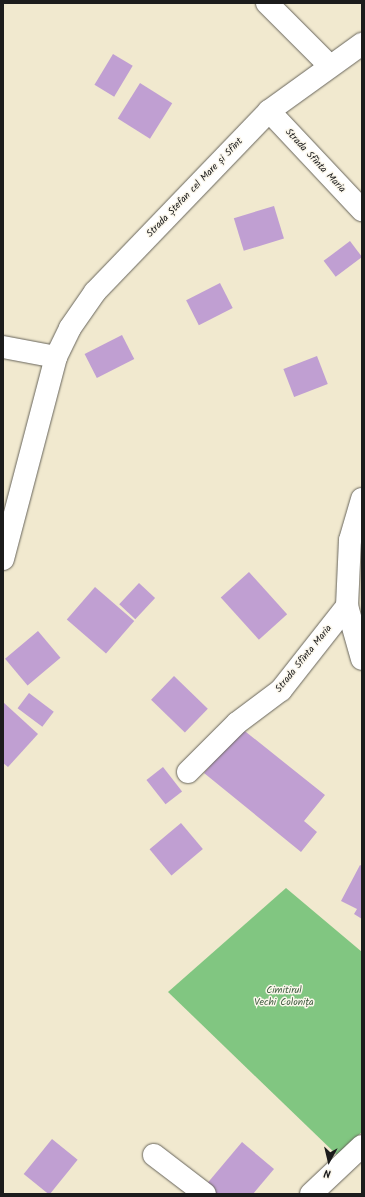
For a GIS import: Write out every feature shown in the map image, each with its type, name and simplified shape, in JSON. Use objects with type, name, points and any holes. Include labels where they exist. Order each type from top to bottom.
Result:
[{"type":"street","points":[[267,3],[330,66]]},
{"type":"street","name":"Strada Ștefan cel Mare și Sfînt","points":[[3,559],[56,357],[70,328],[95,292],[269,111],[362,44]]},
{"type":"street","name":"Strada Sfînta Maria","points":[[269,111],[362,210]]},
{"type":"street","points":[[3,347],[56,357]]},
{"type":"street","points":[[362,499],[350,540],[347,606],[362,659]]},
{"type":"street","name":"Strada Sfînta Maria","points":[[188,772],[237,723],[281,690],[347,606]]},
{"type":"street","points":[[311,1194],[362,1146]]},
{"type":"street","points":[[154,1155],[205,1194]]},
{"type":"green space","name":"Cimitirul Vechi Colonița","points":[[286,888],[362,952],[362,1132],[337,1155],[168,992]]},
{"type":"building","points":[[113,54],[133,66],[114,97],[94,85]]},
{"type":"building","points":[[140,83],[172,103],[150,139],[118,119]]},
{"type":"building","points":[[274,206],[284,239],[244,251],[234,218]]},
{"type":"building","points":[[350,241],[362,257],[336,277],[324,261]]},
{"type":"building","points":[[220,283],[233,308],[199,325],[186,300]]},
{"type":"building","points":[[122,335],[134,359],[97,378],[85,354]]},
{"type":"building","points":[[317,356],[328,384],[294,397],[283,369]]},
{"type":"building","points":[[249,572],[287,614],[259,640],[221,597]]},
{"type":"building","points":[[139,583],[155,598],[135,619],[119,604]]},
{"type":"building","points":[[95,587],[134,621],[106,654],[67,619]]},
{"type":"building","points":[[38,631],[60,658],[28,685],[5,659]]},
{"type":"building","points":[[174,676],[208,709],[185,732],[151,700]]},
{"type":"building","points":[[29,693],[54,712],[42,727],[18,708]]},
{"type":"building","points":[[3,702],[38,734],[8,767],[3,763]]},
{"type":"building","points":[[241,728],[325,795],[304,821],[317,832],[301,852],[204,773]]},
{"type":"building","points":[[163,767],[182,791],[166,804],[146,780]]},
{"type":"building","points":[[181,823],[203,849],[171,875],[150,849]]},
{"type":"building","points":[[360,865],[362,866],[362,919],[354,914],[357,909],[341,901]]},
{"type":"building","points":[[52,1139],[78,1160],[50,1194],[24,1174]]},
{"type":"building","points":[[242,1142],[274,1169],[253,1194],[215,1194],[205,1186]]}]
